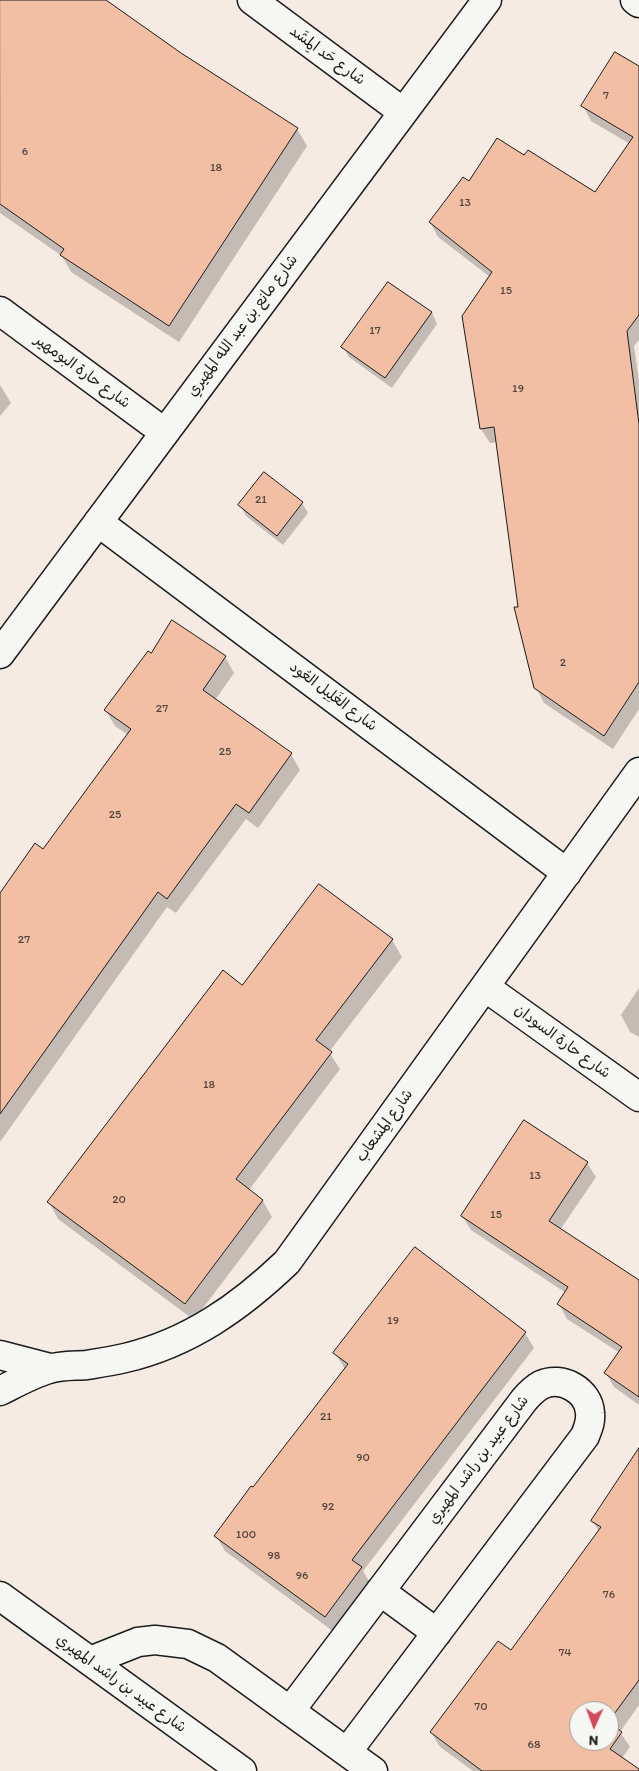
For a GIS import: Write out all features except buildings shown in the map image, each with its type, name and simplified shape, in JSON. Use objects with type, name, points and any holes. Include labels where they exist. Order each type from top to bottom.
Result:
[{"type":"street","name":"شارع حَد المِشَد","points":[[252,0],[403,112]]},
{"type":"street","name":"شارع مانع بن عبد الله المهيري","points":[[0,654],[487,0]]},
{"type":"street","points":[[635,0],[639,3]]},
{"type":"street","name":"شارع حارة البومهير","points":[[0,311],[164,432]]},
{"type":"street","name":"شارع الغَلِيل العُود","points":[[98,522],[567,873]]},
{"type":"street","name":"شارع المِشعاب","points":[[0,1355],[50,1368],[88,1365],[125,1358],[162,1347],[197,1330],[230,1311],[260,1289],[288,1262],[639,772]]},
{"type":"street","name":"شارع حارة السودان","points":[[485,986],[639,1097]]},
{"type":"street","name":"شارع المِشعاب","points":[[0,1391],[50,1368]]},
{"type":"street","name":"شارع عبيد بن راشد المهيري","points":[[290,1711],[532,1391],[543,1384],[555,1382],[568,1384],[579,1390],[586,1400],[590,1412],[590,1424],[585,1436],[347,1752]]},
{"type":"street","points":[[380,1591],[437,1633]]},
{"type":"street","name":"شارع عبيد بن راشد المهيري","points":[[0,1596],[242,1771]]},
{"type":"street","points":[[90,1661],[138,1642],[155,1640],[188,1644],[218,1658],[373,1771]]}]
